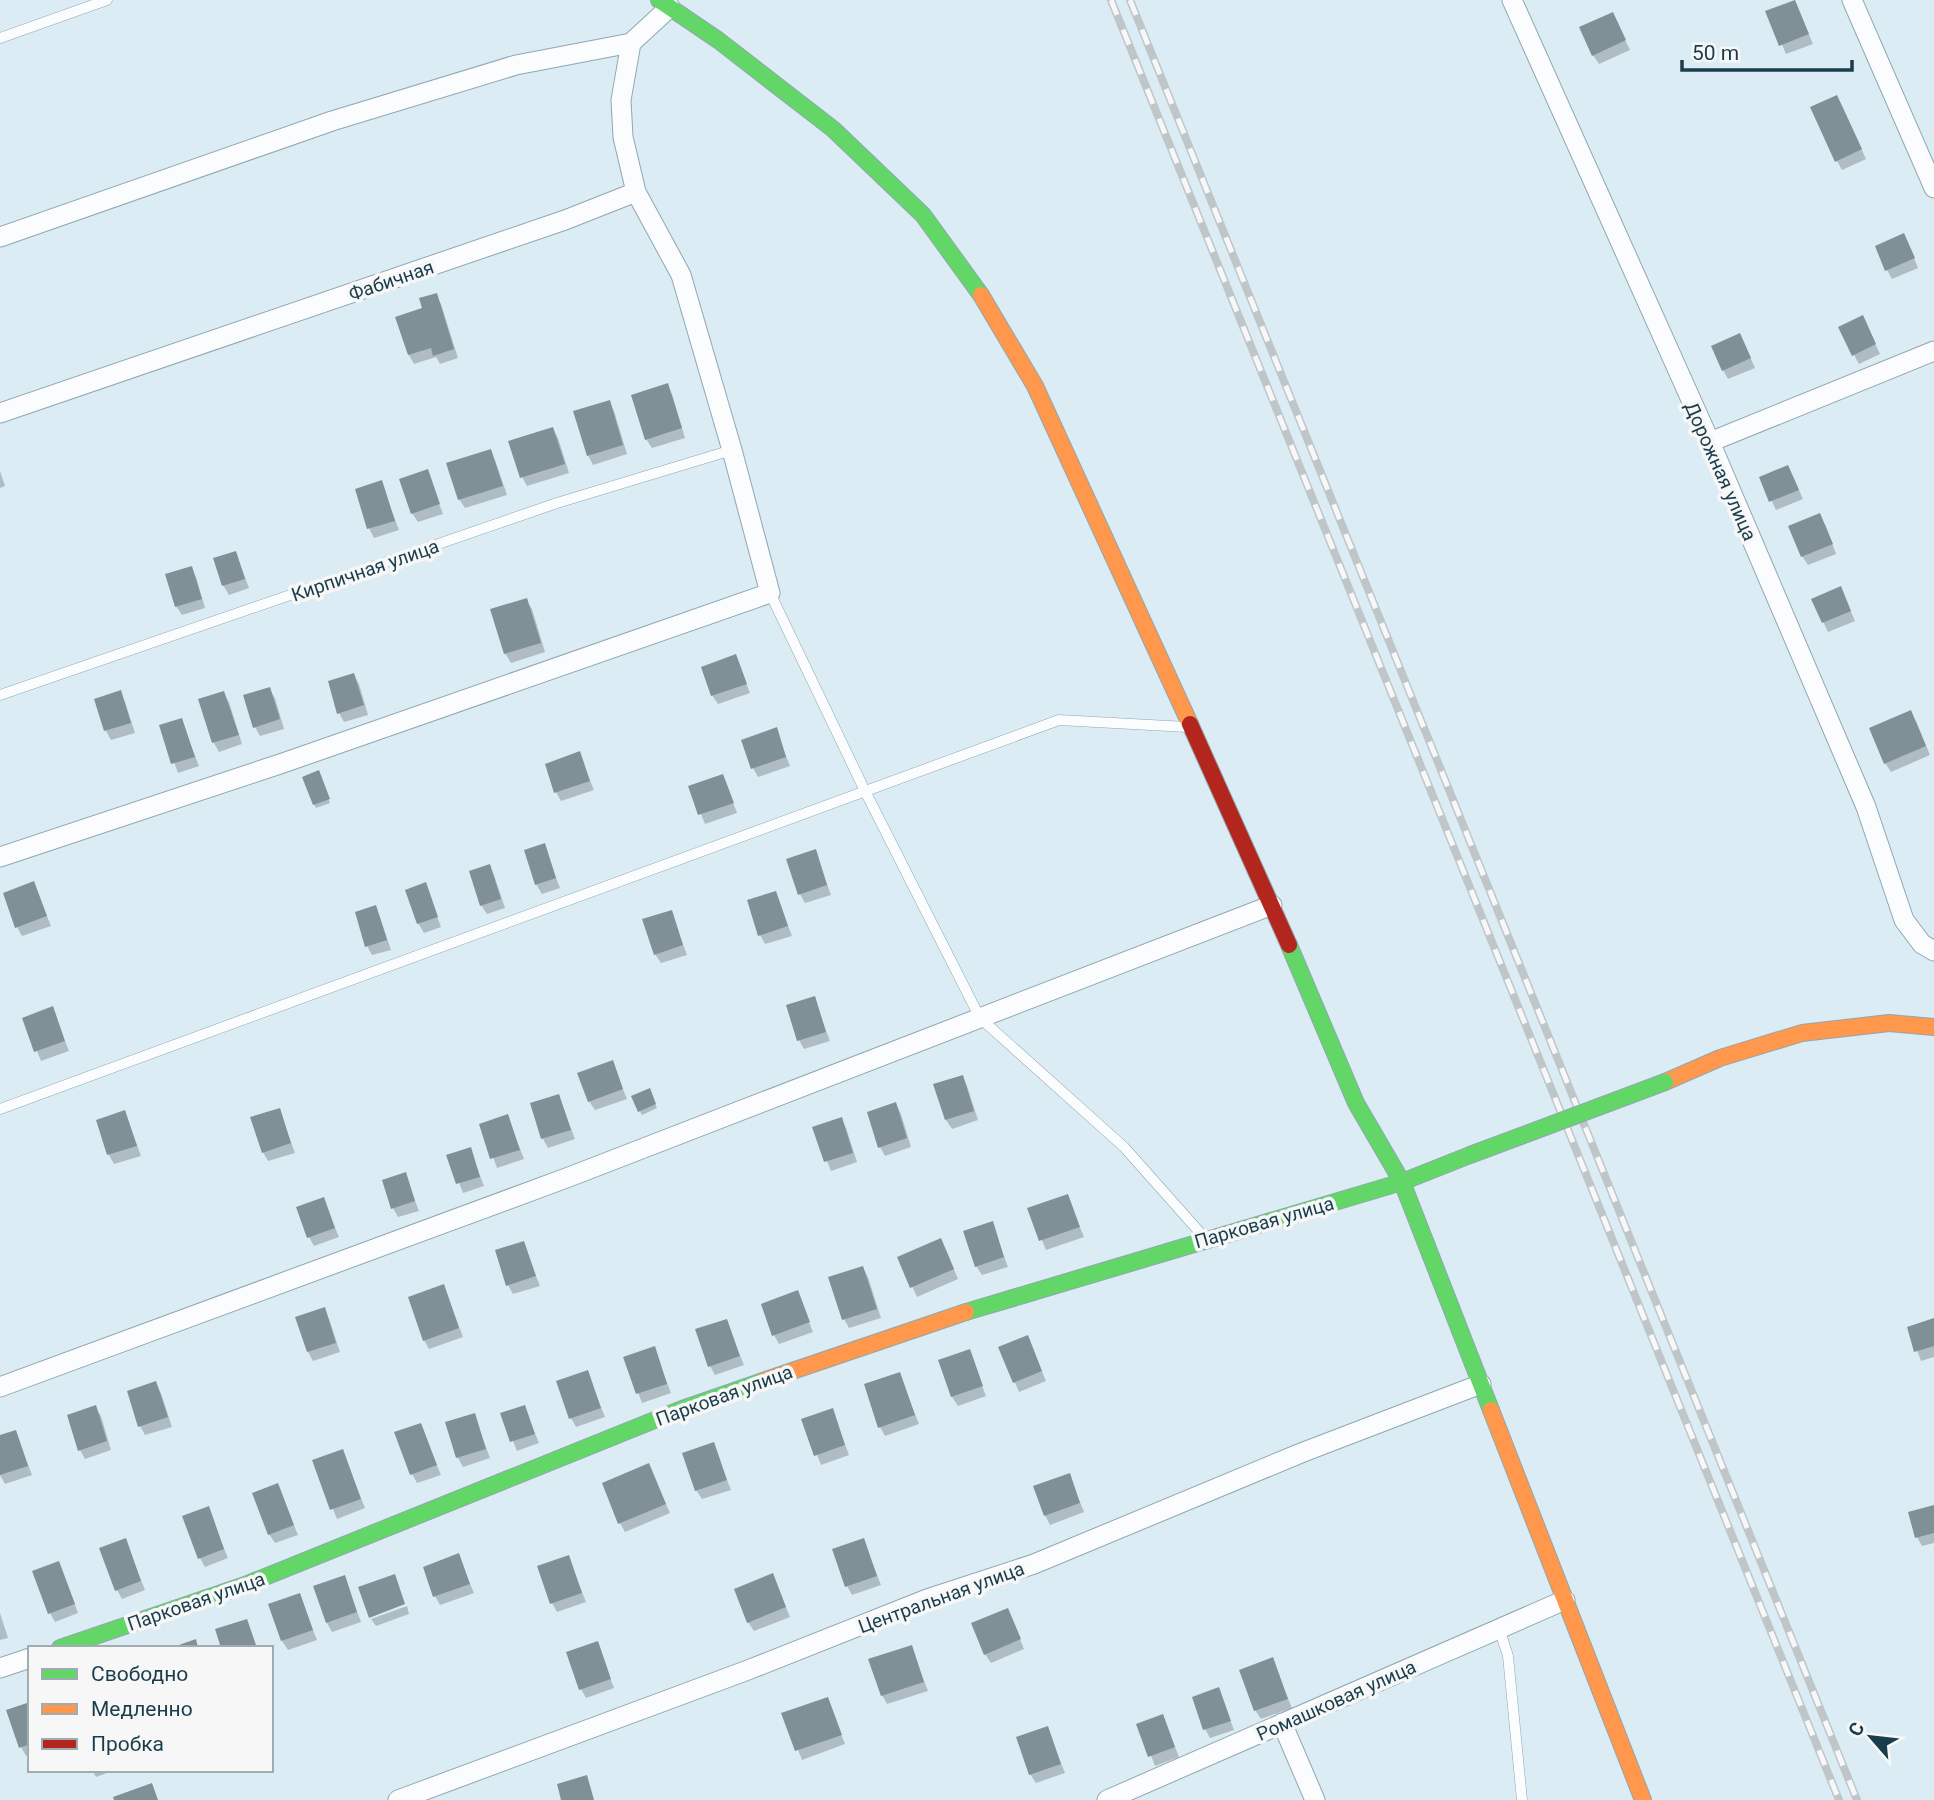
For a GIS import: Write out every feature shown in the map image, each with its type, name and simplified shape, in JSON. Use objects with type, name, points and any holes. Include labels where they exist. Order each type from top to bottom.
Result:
[{"type":"street","name":"Дорожная улица","points":[[1512,0],[1710,442],[1866,807],[1904,920],[1928,947]]},
{"type":"street","points":[[1852,0],[1934,188]]},
{"type":"street","points":[[0,857],[284,763],[770,593],[681,275],[636,192],[622,138],[621,100],[631,43],[664,4],[718,40],[833,130],[923,215],[980,293],[1035,386],[1272,905],[1356,1103],[1402,1182],[1643,1800]]},
{"type":"street","points":[[0,237],[332,121],[516,65],[631,43]]},
{"type":"street","name":"Фабичная","points":[[0,414],[565,220],[636,192]]},
{"type":"street","points":[[1710,442],[1934,351]]},
{"type":"street","points":[[0,1387],[556,1182],[1272,905]]},
{"type":"street","name":"Парковая улица","points":[[66,1646],[245,1585],[682,1409],[927,1324],[1402,1182],[1665,1082],[1720,1058],[1802,1033],[1889,1023],[1934,1027]]},
{"type":"street","name":"Центральная улица","points":[[398,1800],[748,1670],[927,1599],[1034,1564],[1301,1453],[1480,1384]]},
{"type":"street","name":"Ромашковая улица","points":[[1107,1800],[1565,1600]]},
{"type":"street","points":[[0,1668],[28,1659]]},
{"type":"street","points":[[1282,1723],[1315,1800]]},
{"type":"lane","points":[[0,38],[107,0]]},
{"type":"lane","name":"Кирпичная улица","points":[[0,695],[557,503],[732,450]]},
{"type":"lane","points":[[770,593],[865,791],[980,1018],[1124,1147],[1205,1239]]},
{"type":"lane","points":[[0,1109],[1059,720],[1192,727]]},
{"type":"lane","points":[[1499,1628],[1508,1656],[1521,1800]]},
{"type":"building","points":[[1795,0],[1809,34],[1779,46],[1765,11]]},
{"type":"building","points":[[1613,12],[1626,40],[1592,56],[1579,27]]},
{"type":"building","points":[[1837,95],[1862,149],[1835,162],[1810,107]]},
{"type":"building","points":[[1904,233],[1915,258],[1885,271],[1875,246]]},
{"type":"building","points":[[437,293],[454,349],[433,356],[431,348],[408,355],[395,317],[422,308],[419,298]]},
{"type":"building","points":[[1863,315],[1876,344],[1852,356],[1838,327]]},
{"type":"building","points":[[1740,333],[1751,358],[1722,371],[1711,346]]},
{"type":"building","points":[[668,383],[682,428],[645,440],[631,395]]},
{"type":"building","points":[[610,400],[623,445],[587,456],[573,411]]},
{"type":"building","points":[[553,427],[565,464],[520,478],[508,441]]},
{"type":"building","points":[[491,449],[503,486],[458,500],[446,463]]},
{"type":"building","points":[[1788,465],[1799,490],[1769,502],[1759,477]]},
{"type":"building","points":[[428,469],[440,504],[411,514],[399,479]]},
{"type":"building","points":[[382,480],[395,521],[367,529],[355,489]]},
{"type":"building","points":[[1820,513],[1833,544],[1801,557],[1788,526]]},
{"type":"building","points":[[236,551],[245,579],[222,586],[213,558]]},
{"type":"building","points":[[192,566],[202,599],[175,607],[165,574]]},
{"type":"building","points":[[1841,586],[1851,611],[1822,623],[1811,599]]},
{"type":"building","points":[[527,598],[541,643],[504,654],[490,609]]},
{"type":"building","points":[[736,654],[747,684],[711,696],[701,667]]},
{"type":"building","points":[[354,673],[364,705],[337,714],[328,681]]},
{"type":"building","points":[[270,687],[280,719],[253,728],[243,695]]},
{"type":"building","points":[[121,690],[131,723],[104,731],[94,699]]},
{"type":"building","points":[[224,691],[239,735],[212,743],[198,699]]},
{"type":"building","points":[[1911,710],[1926,746],[1884,764],[1869,728]]},
{"type":"building","points":[[182,718],[195,757],[171,764],[159,725]]},
{"type":"building","points":[[777,727],[786,757],[751,769],[741,740]]},
{"type":"building","points":[[580,751],[590,781],[554,793],[545,764]]},
{"type":"building","points":[[319,770],[330,799],[313,805],[302,777]]},
{"type":"building","points":[[723,774],[734,803],[698,815],[688,786]]},
{"type":"building","points":[[545,843],[556,878],[535,885],[524,850]]},
{"type":"building","points":[[816,849],[827,885],[798,895],[786,859]]},
{"type":"building","points":[[490,864],[501,899],[480,906],[469,871]]},
{"type":"building","points":[[34,881],[47,916],[15,928],[3,893]]},
{"type":"building","points":[[426,882],[438,917],[417,924],[405,890]]},
{"type":"building","points":[[776,891],[788,926],[758,936],[747,900]]},
{"type":"building","points":[[376,905],[387,940],[365,947],[355,912]]},
{"type":"building","points":[[672,910],[683,945],[654,955],[642,919]]},
{"type":"building","points":[[815,996],[826,1032],[797,1041],[786,1005]]},
{"type":"building","points":[[53,1006],[65,1041],[34,1052],[22,1018]]},
{"type":"building","points":[[613,1060],[623,1089],[588,1102],[577,1073]]},
{"type":"building","points":[[963,1075],[974,1111],[945,1120],[933,1084]]},
{"type":"building","points":[[650,1088],[656,1104],[638,1112],[631,1096]]},
{"type":"building","points":[[559,1094],[571,1130],[541,1139],[530,1103]]},
{"type":"building","points":[[896,1102],[907,1138],[878,1148],[867,1112]]},
{"type":"building","points":[[280,1108],[291,1143],[262,1153],[250,1117]]},
{"type":"building","points":[[125,1110],[137,1146],[107,1155],[96,1120]]},
{"type":"building","points":[[508,1114],[520,1150],[490,1159],[479,1124]]},
{"type":"building","points":[[842,1117],[853,1153],[824,1162],[812,1127]]},
{"type":"building","points":[[471,1147],[480,1177],[456,1184],[446,1155]]},
{"type":"building","points":[[406,1172],[415,1201],[391,1209],[382,1180]]},
{"type":"building","points":[[1068,1194],[1080,1227],[1039,1241],[1027,1208]]},
{"type":"building","points":[[324,1197],[335,1228],[307,1238],[296,1207]]},
{"type":"building","points":[[993,1221],[1004,1257],[975,1267],[963,1231]]},
{"type":"building","points":[[941,1238],[954,1269],[910,1288],[897,1257]]},
{"type":"building","points":[[524,1241],[536,1276],[506,1286],[495,1250]]},
{"type":"building","points":[[863,1266],[877,1309],[842,1320],[828,1277]]},
{"type":"building","points":[[444,1284],[459,1328],[423,1341],[408,1297]]},
{"type":"building","points":[[798,1290],[810,1322],[772,1336],[761,1304]]},
{"type":"building","points":[[325,1307],[336,1343],[307,1352],[295,1317]]},
{"type":"building","points":[[1934,1318],[1934,1346],[1914,1352],[1907,1327]]},
{"type":"building","points":[[727,1319],[740,1356],[708,1367],[695,1329]]},
{"type":"building","points":[[1028,1335],[1042,1371],[1013,1383],[998,1347]]},
{"type":"building","points":[[655,1346],[667,1384],[636,1394],[623,1357]]},
{"type":"building","points":[[970,1349],[983,1386],[951,1397],[938,1360]]},
{"type":"building","points":[[588,1370],[601,1408],[569,1419],[556,1381]]},
{"type":"building","points":[[900,1372],[915,1415],[878,1428],[864,1384]]},
{"type":"building","points":[[156,1381],[168,1417],[138,1427],[127,1391]]},
{"type":"building","points":[[96,1405],[107,1441],[78,1451],[67,1415]]},
{"type":"building","points":[[525,1405],[535,1434],[510,1442],[500,1413]]},
{"type":"building","points":[[833,1408],[845,1445],[814,1456],[801,1419]]},
{"type":"building","points":[[475,1413],[486,1449],[456,1458],[445,1422]]},
{"type":"building","points":[[421,1423],[437,1465],[410,1475],[394,1432]]},
{"type":"building","points":[[16,1430],[28,1466],[0,1475],[0,1435]]},
{"type":"building","points":[[714,1442],[727,1480],[695,1491],[682,1453]]},
{"type":"building","points":[[343,1449],[361,1499],[330,1510],[312,1460]]},
{"type":"building","points":[[649,1463],[666,1504],[618,1524],[602,1483]]},
{"type":"building","points":[[1070,1473],[1080,1503],[1044,1516],[1033,1486]]},
{"type":"building","points":[[278,1483],[294,1525],[268,1535],[252,1493]]},
{"type":"building","points":[[1934,1505],[1934,1533],[1915,1538],[1908,1512]]},
{"type":"building","points":[[209,1506],[224,1549],[198,1559],[182,1516]]},
{"type":"building","points":[[126,1538],[141,1581],[115,1591],[99,1548]]},
{"type":"building","points":[[864,1538],[877,1576],[845,1587],[832,1549]]},
{"type":"building","points":[[459,1553],[470,1584],[433,1597],[423,1567]]},
{"type":"building","points":[[569,1555],[582,1593],[550,1604],[537,1566]]},
{"type":"building","points":[[59,1561],[75,1604],[48,1614],[32,1571]]},
{"type":"building","points":[[773,1573],[786,1607],[747,1623],[734,1589]]},
{"type":"building","points":[[395,1574],[405,1604],[369,1618],[358,1587]]},
{"type":"building","points":[[345,1575],[357,1612],[326,1623],[313,1586]]},
{"type":"building","points":[[300,1593],[313,1630],[281,1641],[268,1604]]},
{"type":"building","points":[[1008,1608],[1021,1639],[984,1655],[971,1623]]},
{"type":"building","points":[[247,1619],[256,1646],[220,1646],[215,1629]]},
{"type":"building","points":[[196,1639],[198,1646],[176,1646]]},
{"type":"building","points":[[598,1641],[611,1679],[579,1690],[566,1652]]},
{"type":"building","points":[[912,1645],[924,1682],[881,1696],[868,1659]]},
{"type":"building","points":[[1273,1657],[1288,1699],[1254,1711],[1239,1670]]},
{"type":"building","points":[[1219,1687],[1231,1721],[1203,1730],[1192,1697]]},
{"type":"building","points":[[828,1697],[842,1735],[795,1751],[781,1713]]},
{"type":"building","points":[[28,1703],[28,1745],[19,1748],[6,1710]]},
{"type":"building","points":[[1163,1714],[1175,1747],[1148,1757],[1136,1724]]},
{"type":"building","points":[[1048,1726],[1061,1764],[1029,1775],[1016,1737]]},
{"type":"building","points":[[587,1775],[594,1800],[561,1800],[557,1784]]},
{"type":"building","points":[[152,1783],[158,1800],[114,1800],[113,1797]]},
{"type":"railway","points":[[1111,0],[1839,1800]]},
{"type":"railway","points":[[1130,0],[1857,1800]]},
{"type":"traffic: fast","points":[[659,0],[718,40],[833,129],[923,215],[981,295]]},
{"type":"traffic: fast","points":[[1289,945],[1356,1103],[1402,1182],[1470,1155]]},
{"type":"traffic: fast","points":[[1470,1155],[1665,1082]]},
{"type":"traffic: fast","points":[[966,1312],[1402,1182],[1491,1410]]},
{"type":"traffic: fast","points":[[66,1646],[245,1585],[682,1409],[763,1381]]},
{"type":"traffic: slow","points":[[981,295],[1035,386],[1190,724]]},
{"type":"traffic: slow","points":[[1665,1082],[1720,1058],[1802,1033],[1889,1023],[1934,1027]]},
{"type":"traffic: slow","points":[[763,1381],[966,1312]]},
{"type":"traffic: slow","points":[[1491,1410],[1643,1800]]},
{"type":"traffic: jam","points":[[1190,724],[1289,945]]}]
